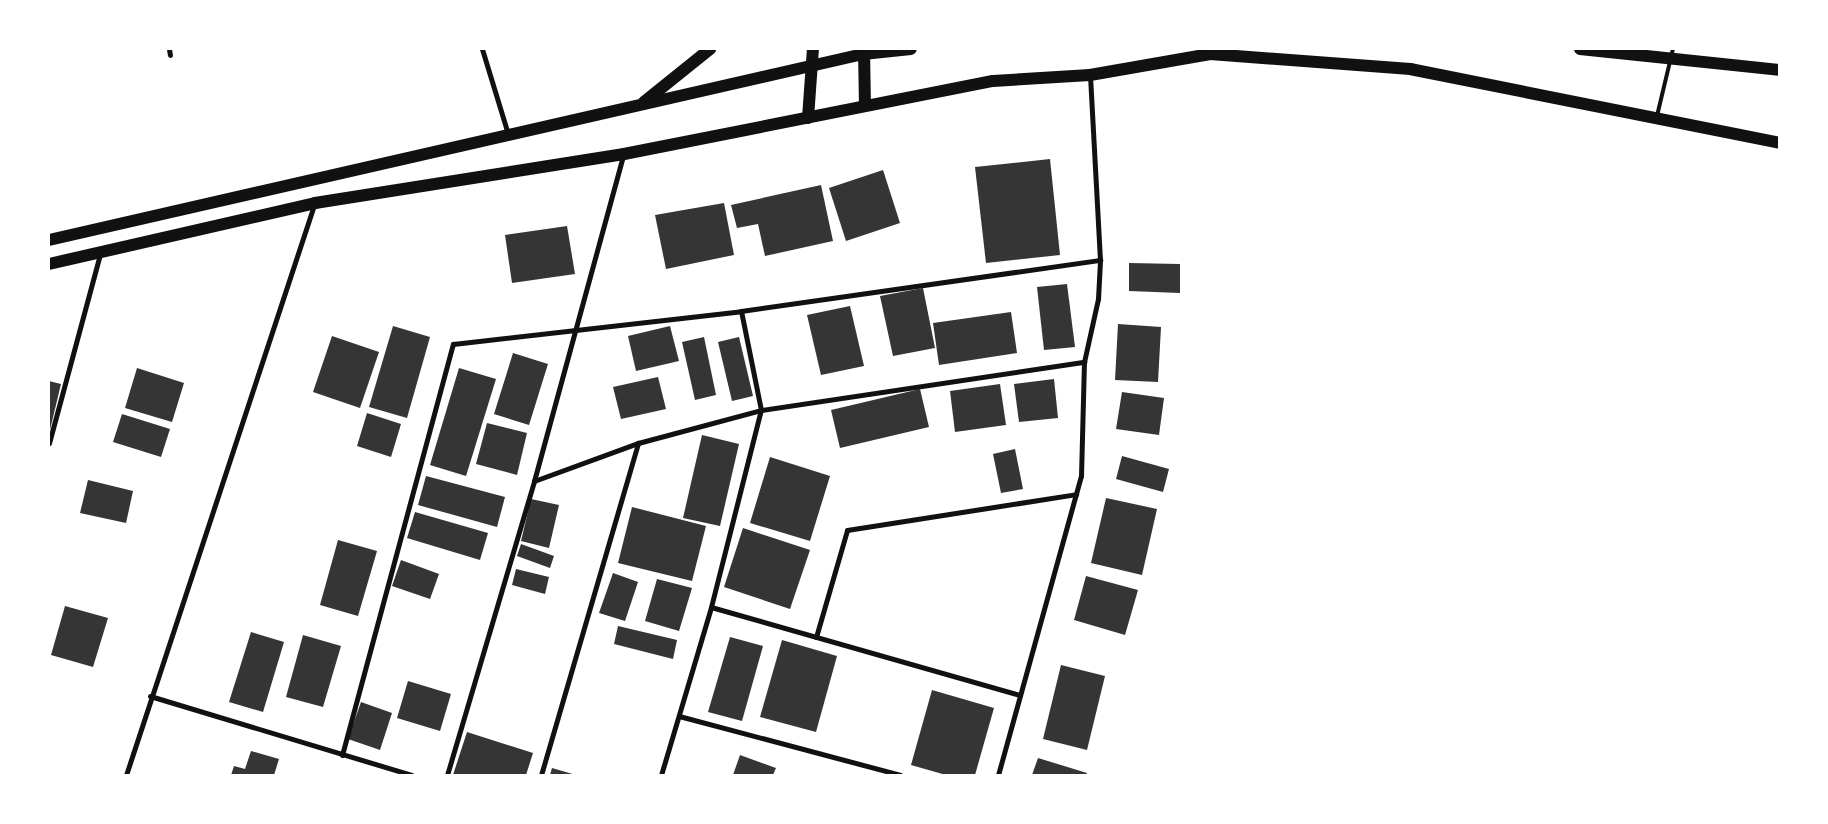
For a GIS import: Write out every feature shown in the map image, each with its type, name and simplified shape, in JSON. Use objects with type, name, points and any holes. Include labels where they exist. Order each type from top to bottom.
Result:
[{"type":"main road","points":[[642,103],[710,49]]},
{"type":"main road","points":[[808,118],[812,49]]},
{"type":"main road","points":[[49,240],[642,103],[811,67],[864,51],[911,49]]},
{"type":"main road","points":[[1580,49],[1672,54],[1779,70]]},
{"type":"main road","points":[[864,51],[865,105]]},
{"type":"main road","points":[[49,264],[100,254],[314,202],[624,154],[993,81],[1090,75],[1210,54],[1410,69],[1779,143]]},
{"type":"street","points":[[482,49],[508,134]]},
{"type":"street","points":[[998,775],[1081,476],[1084,362],[1098,299],[1100,260],[1090,75]]},
{"type":"street","points":[[447,775],[534,481],[624,154]]},
{"type":"street","points":[[126,775],[150,696],[314,202]]},
{"type":"street","points":[[49,444],[100,254]]},
{"type":"street","points":[[342,754],[453,344],[741,311],[1100,260]]},
{"type":"street","points":[[661,775],[712,607],[761,410],[741,311]]},
{"type":"street","points":[[534,481],[638,443],[761,410],[1084,362]]},
{"type":"street","points":[[541,775],[638,443]]},
{"type":"street","points":[[816,636],[846,530],[1076,494]]},
{"type":"street","points":[[712,607],[1020,695]]},
{"type":"street","points":[[150,696],[411,775]]},
{"type":"street","points":[[679,716],[900,775]]},
{"type":"lane","points":[[1656,118],[1672,54]]},
{"type":"building","points":[[1050,159],[1060,255],[986,263],[975,167]]},
{"type":"building","points":[[883,170],[900,223],[846,241],[829,188]]},
{"type":"building","points":[[821,185],[833,241],[765,256],[758,224],[737,228],[731,205]]},
{"type":"building","points":[[724,203],[734,255],[666,269],[655,215]]},
{"type":"building","points":[[567,226],[575,274],[512,283],[505,235]]},
{"type":"building","points":[[1129,263],[1180,264],[1180,293],[1129,291]]},
{"type":"building","points":[[1067,284],[1075,347],[1044,350],[1037,287]]},
{"type":"building","points":[[923,288],[935,348],[893,356],[880,296]]},
{"type":"building","points":[[850,306],[864,366],[821,375],[807,315]]},
{"type":"building","points":[[1011,312],[1017,353],[939,365],[933,323]]},
{"type":"building","points":[[1118,324],[1161,327],[1158,382],[1115,380]]},
{"type":"building","points":[[393,326],[430,337],[407,418],[369,407]]},
{"type":"building","points":[[670,326],[679,361],[636,371],[628,336]]},
{"type":"building","points":[[332,336],[379,352],[360,408],[313,392]]},
{"type":"building","points":[[704,337],[716,395],[695,400],[682,342]]},
{"type":"building","points":[[739,337],[753,396],[732,401],[718,342]]},
{"type":"building","points":[[513,353],[548,364],[529,425],[494,414]]},
{"type":"building","points":[[137,368],[184,383],[172,422],[125,408]]},
{"type":"building","points":[[459,368],[496,379],[466,476],[430,465]]},
{"type":"building","points":[[658,377],[666,409],[621,419],[613,387]]},
{"type":"building","points":[[1054,379],[1058,418],[1019,422],[1014,384]]},
{"type":"building","points":[[49,381],[61,384],[49,434]]},
{"type":"building","points":[[1000,384],[1006,425],[955,432],[950,391]]},
{"type":"building","points":[[920,389],[929,427],[840,448],[831,410]]},
{"type":"building","points":[[1122,392],[1164,398],[1159,435],[1116,429]]},
{"type":"building","points":[[367,413],[401,424],[391,457],[357,446]]},
{"type":"building","points":[[122,414],[170,429],[161,457],[113,442]]},
{"type":"building","points":[[487,423],[527,433],[517,475],[476,464]]},
{"type":"building","points":[[702,435],[739,444],[720,526],[683,518]]},
{"type":"building","points":[[1015,449],[1023,489],[1001,493],[993,454]]},
{"type":"building","points":[[1122,456],[1169,469],[1163,492],[1116,479]]},
{"type":"building","points":[[770,457],[830,476],[810,541],[750,523]]},
{"type":"building","points":[[426,476],[505,497],[497,527],[418,505]]},
{"type":"building","points":[[88,480],[133,491],[126,523],[80,513]]},
{"type":"building","points":[[1106,498],[1157,509],[1142,575],[1091,563]]},
{"type":"building","points":[[531,499],[559,505],[549,548],[521,541]]},
{"type":"building","points":[[632,507],[706,526],[692,581],[618,563]]},
{"type":"building","points":[[415,512],[488,533],[480,560],[407,538]]},
{"type":"building","points":[[743,528],[810,550],[790,609],[724,587]]},
{"type":"building","points":[[338,540],[377,551],[358,616],[320,605]]},
{"type":"building","points":[[521,544],[554,556],[550,568],[517,556]]},
{"type":"building","points":[[401,560],[439,574],[430,599],[392,586]]},
{"type":"building","points":[[516,569],[549,577],[545,594],[512,585]]},
{"type":"building","points":[[613,573],[638,582],[625,621],[599,613]]},
{"type":"building","points":[[1086,576],[1138,590],[1125,635],[1074,620]]},
{"type":"building","points":[[657,579],[692,588],[679,631],[645,621]]},
{"type":"building","points":[[65,606],[108,618],[93,667],[51,655]]},
{"type":"building","points":[[618,626],[677,640],[673,659],[614,644]]},
{"type":"building","points":[[251,632],[284,642],[263,712],[229,702]]},
{"type":"building","points":[[303,635],[341,646],[323,707],[286,697]]},
{"type":"building","points":[[730,637],[763,646],[742,721],[708,712]]},
{"type":"building","points":[[782,640],[837,656],[816,732],[760,717]]},
{"type":"building","points":[[1061,665],[1105,676],[1087,750],[1043,739]]},
{"type":"building","points":[[408,681],[451,694],[440,731],[397,718]]},
{"type":"building","points":[[932,690],[994,708],[975,775],[946,775],[911,765]]},
{"type":"building","points":[[361,702],[392,713],[380,750],[348,739]]},
{"type":"building","points":[[467,732],[533,753],[526,775],[453,775]]},
{"type":"building","points":[[251,751],[279,759],[274,775],[231,775],[234,766],[245,769]]},
{"type":"building","points":[[740,755],[776,768],[773,775],[733,775]]},
{"type":"building","points":[[1038,758],[1087,773],[1086,775],[1032,775]]},
{"type":"building","points":[[552,768],[576,775],[550,775]]}]
